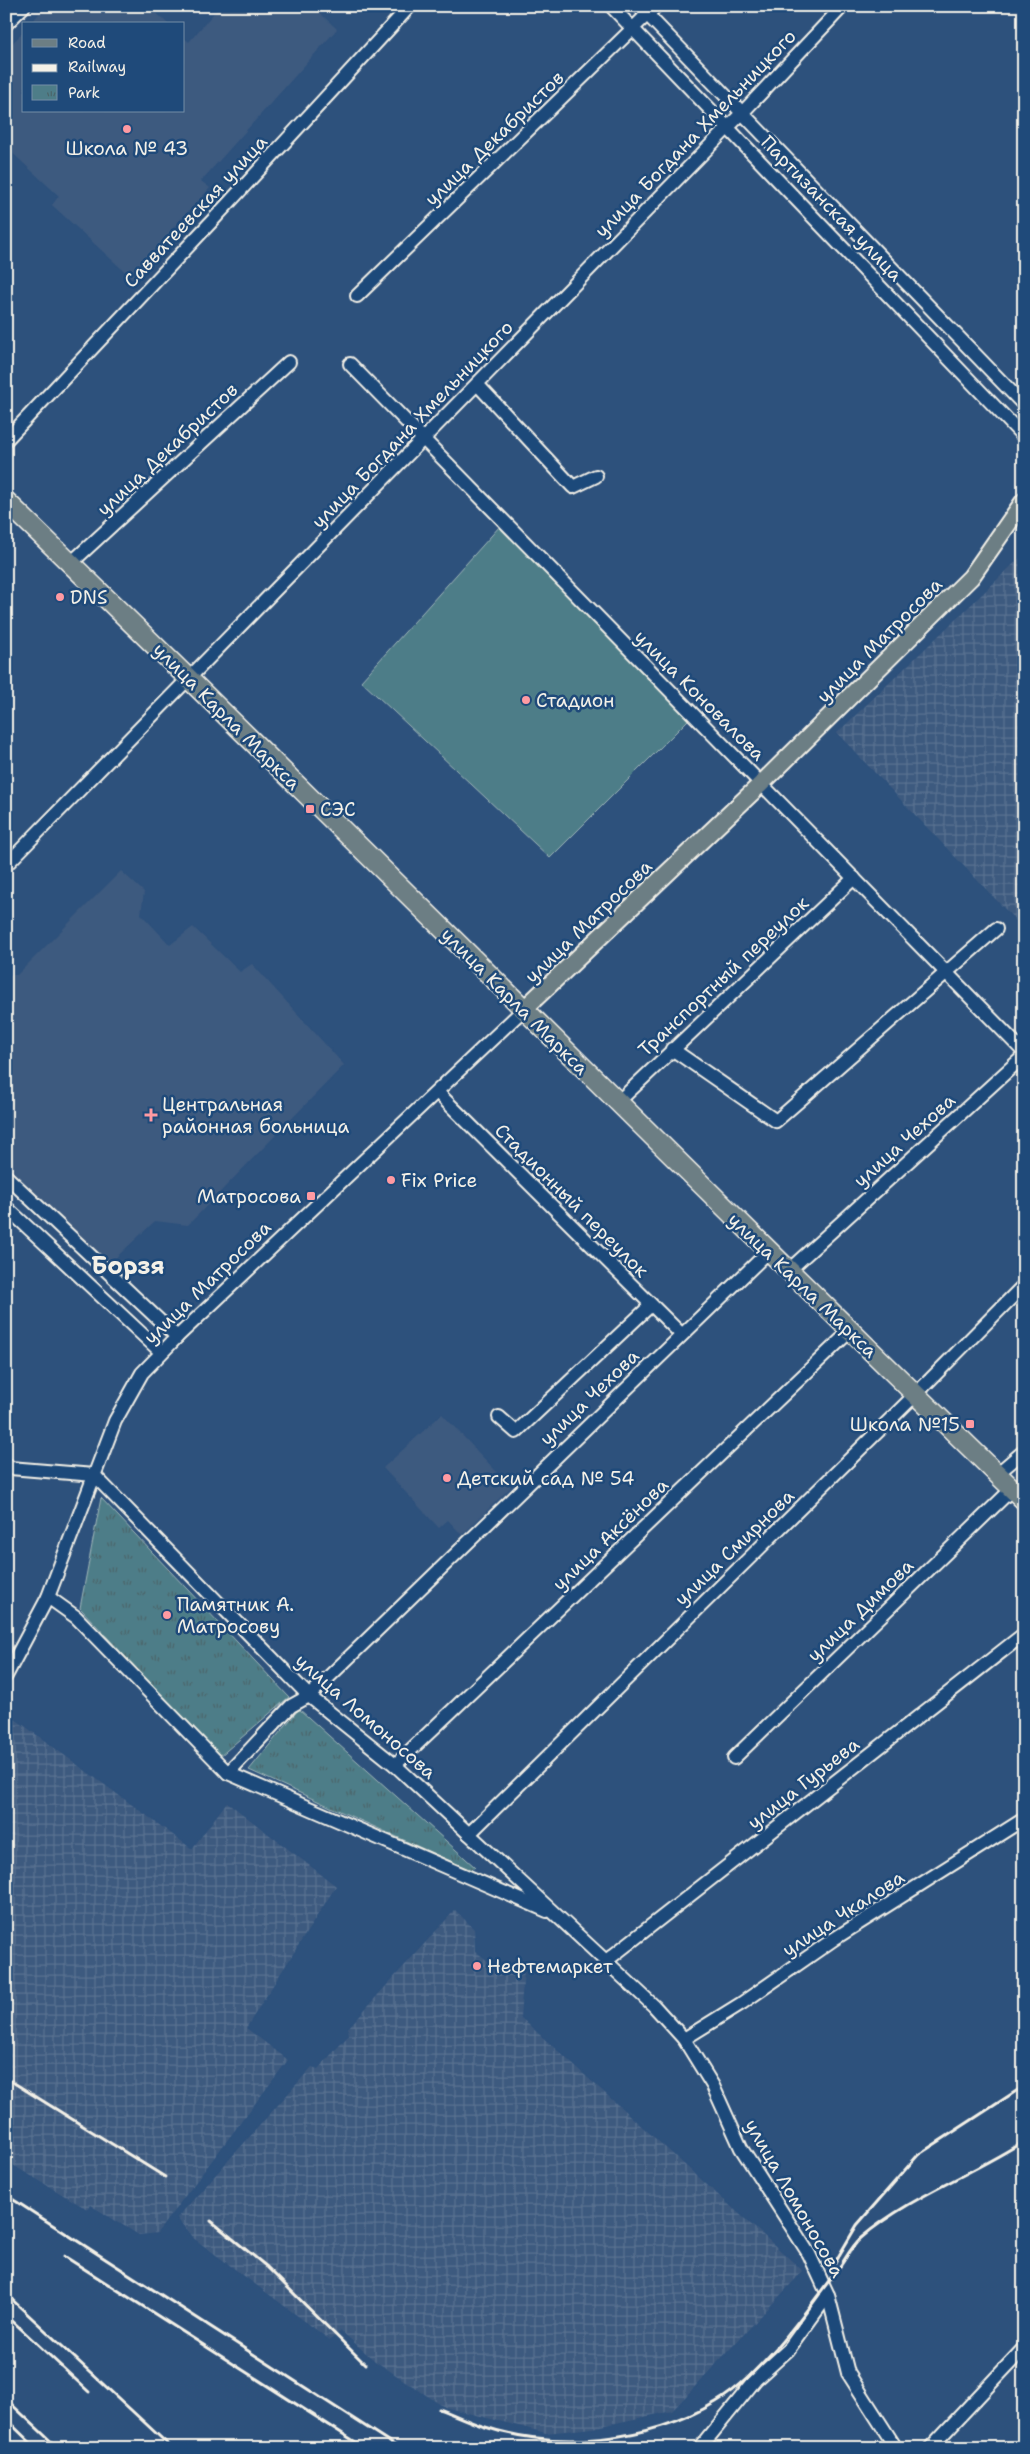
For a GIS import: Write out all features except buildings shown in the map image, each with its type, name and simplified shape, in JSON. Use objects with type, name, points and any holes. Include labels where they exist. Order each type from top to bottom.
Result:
[{"type":"highway","name":"улица Карла Маркса","points":[[6,501],[189,678],[768,1252],[1018,1494]]},
{"type":"main road","name":"улица Матросова","points":[[523,1010],[761,784],[971,577],[1024,501]]},
{"type":"street","points":[[6,24],[24,6]]},
{"type":"street","name":"Савватеевская улица","points":[[6,440],[214,220],[410,6]]},
{"type":"street","name":"Партизанская улица","points":[[611,6],[1024,437]]},
{"type":"street","name":"улица Богдана Хмельницкого","points":[[6,865],[743,112],[843,6]]},
{"type":"street","name":"Партизанская улица","points":[[648,9],[883,261],[1024,405]]},
{"type":"street","name":"улица Декабристов","points":[[357,296],[634,30],[648,9]]},
{"type":"street","name":"улица Декабристов","points":[[71,563],[289,362]]},
{"type":"street","name":"улица Коновалова","points":[[350,364],[422,440],[1024,1052]]},
{"type":"street","points":[[477,384],[573,487],[596,476]]},
{"type":"street","name":"Транспортный переулок","points":[[618,1102],[854,878]]},
{"type":"street","points":[[672,1049],[776,1121],[996,929]]},
{"type":"street","name":"улица Матросова","points":[[6,1676],[48,1597],[94,1475],[126,1401],[142,1374],[161,1352],[523,1010]]},
{"type":"street","name":"улица Чехова","points":[[788,1271],[1024,1056]]},
{"type":"street","name":"Стадионный переулок","points":[[437,1092],[681,1334]]},
{"type":"street","points":[[6,1176],[177,1337]]},
{"type":"street","points":[[6,1207],[161,1352]]},
{"type":"street","name":"улица Чехова","points":[[228,1773],[292,1706],[309,1696],[681,1334],[768,1252]]},
{"type":"street","name":"улица Смирнова","points":[[469,1834],[915,1395],[1024,1285]]},
{"type":"street","name":"улица Чехова","points":[[499,1417],[516,1432],[651,1305]]},
{"type":"street","name":"улица Аксёнова","points":[[395,1765],[850,1331]]},
{"type":"street","points":[[997,1474],[1024,1451]]},
{"type":"street","points":[[6,1464],[10,1468],[94,1475]]},
{"type":"street","name":"улица Ломоносова","points":[[94,1475],[309,1696],[395,1765],[654,2006],[684,2040],[714,2086],[741,2148],[808,2254],[828,2295],[848,2373],[896,2448]]},
{"type":"street","name":"улица Димова","points":[[734,1758],[1018,1494]]},
{"type":"street","name":"улица Ломоносова","points":[[48,1597],[76,1617],[228,1773],[556,1915]]},
{"type":"street","name":"улица Гурьева","points":[[606,1962],[1024,1634]]},
{"type":"street","name":"улица Чкалова","points":[[684,2040],[742,2003],[834,1939],[1024,1819]]},
{"type":"street","name":"улица Ломоносова","points":[[700,2448],[756,2379],[788,2350],[828,2295]]},
{"type":"street","points":[[930,2448],[1023,2350]]},
{"type":"shaded area","points":[[46,6],[149,6],[166,22],[32,22]]},
{"type":"shaded area","name":"Школа № 43","points":[[220,6],[312,6],[337,29],[201,181],[210,188],[171,230],[175,234],[134,280],[52,205],[59,196],[6,147],[6,50],[22,33],[22,112],[185,112],[185,39],[189,42]]},
{"type":"shaded area","points":[[1024,554],[1024,929],[837,733]]},
{"type":"shaded area","name":"Центральная районная больница","points":[[121,871],[144,892],[141,914],[170,945],[193,927],[240,972],[252,964],[344,1065],[188,1225],[155,1221],[109,1264],[6,1164],[6,975],[17,975]]},
{"type":"shaded area","name":"Детский сад № 54","points":[[442,1414],[511,1487],[462,1535],[448,1520],[439,1528],[383,1468]]},
{"type":"shaded area","points":[[15,1719],[192,1849],[227,1802],[336,1886],[246,2028],[288,2060],[157,2233],[139,2235],[90,2205],[87,2209],[6,2161],[6,1728]]},
{"type":"shaded area","points":[[455,1910],[474,1929],[475,1951],[498,1969],[524,1971],[520,2017],[803,2271],[672,2411],[592,2428],[546,2433],[444,2407],[375,2361],[341,2331],[330,2340],[192,2237],[177,2218],[312,2067],[318,2069],[349,2035],[348,2028]]},
{"type":"green space","name":"Стадион","points":[[500,526],[689,719],[550,858],[361,681]]},
{"type":"green space","points":[[101,1498],[289,1697],[219,1757],[80,1608]]},
{"type":"green space","points":[[299,1709],[475,1867],[470,1870],[249,1770]]},
{"type":"railway","points":[[6,2078],[165,2177]]},
{"type":"railway","points":[[831,2269],[857,2225],[918,2155],[1024,2086]]},
{"type":"railway","points":[[439,2409],[482,2426],[511,2434],[571,2440],[632,2434],[690,2416],[725,2396],[757,2369],[794,2327],[861,2238],[899,2210],[1024,2141]]},
{"type":"railway","points":[[6,2195],[399,2448]]},
{"type":"railway","points":[[211,2221],[267,2267],[365,2364]]},
{"type":"railway","points":[[64,2256],[365,2448]]},
{"type":"railway","points":[[6,2294],[172,2448]]},
{"type":"railway","points":[[6,2315],[89,2392]]},
{"type":"railway","points":[[6,2399],[58,2448]]},
{"type":"railway","points":[[6,2419],[36,2448]]},
{"type":"place","name":"Школа № 43","points":[[127,129]]},
{"type":"place","name":"DNS","points":[[60,597]]},
{"type":"place","name":"Стадион","points":[[526,700]]},
{"type":"place","name":"СЭС","points":[[310,809]]},
{"type":"place","name":"Центральная районная больница","points":[[151,1115]]},
{"type":"place","name":"Fix Price","points":[[391,1180]]},
{"type":"place","name":"Матросова","points":[[311,1196]]},
{"type":"place","name":"Школа №15","points":[[970,1424]]},
{"type":"place","name":"Детский сад № 54","points":[[447,1478]]},
{"type":"place","name":"Памятник А. Матросову","points":[[167,1615]]},
{"type":"place","name":"Нефтемаркет","points":[[477,1966]]},
{"type":"district","name":"Борзя","points":[[128,1266]]}]
